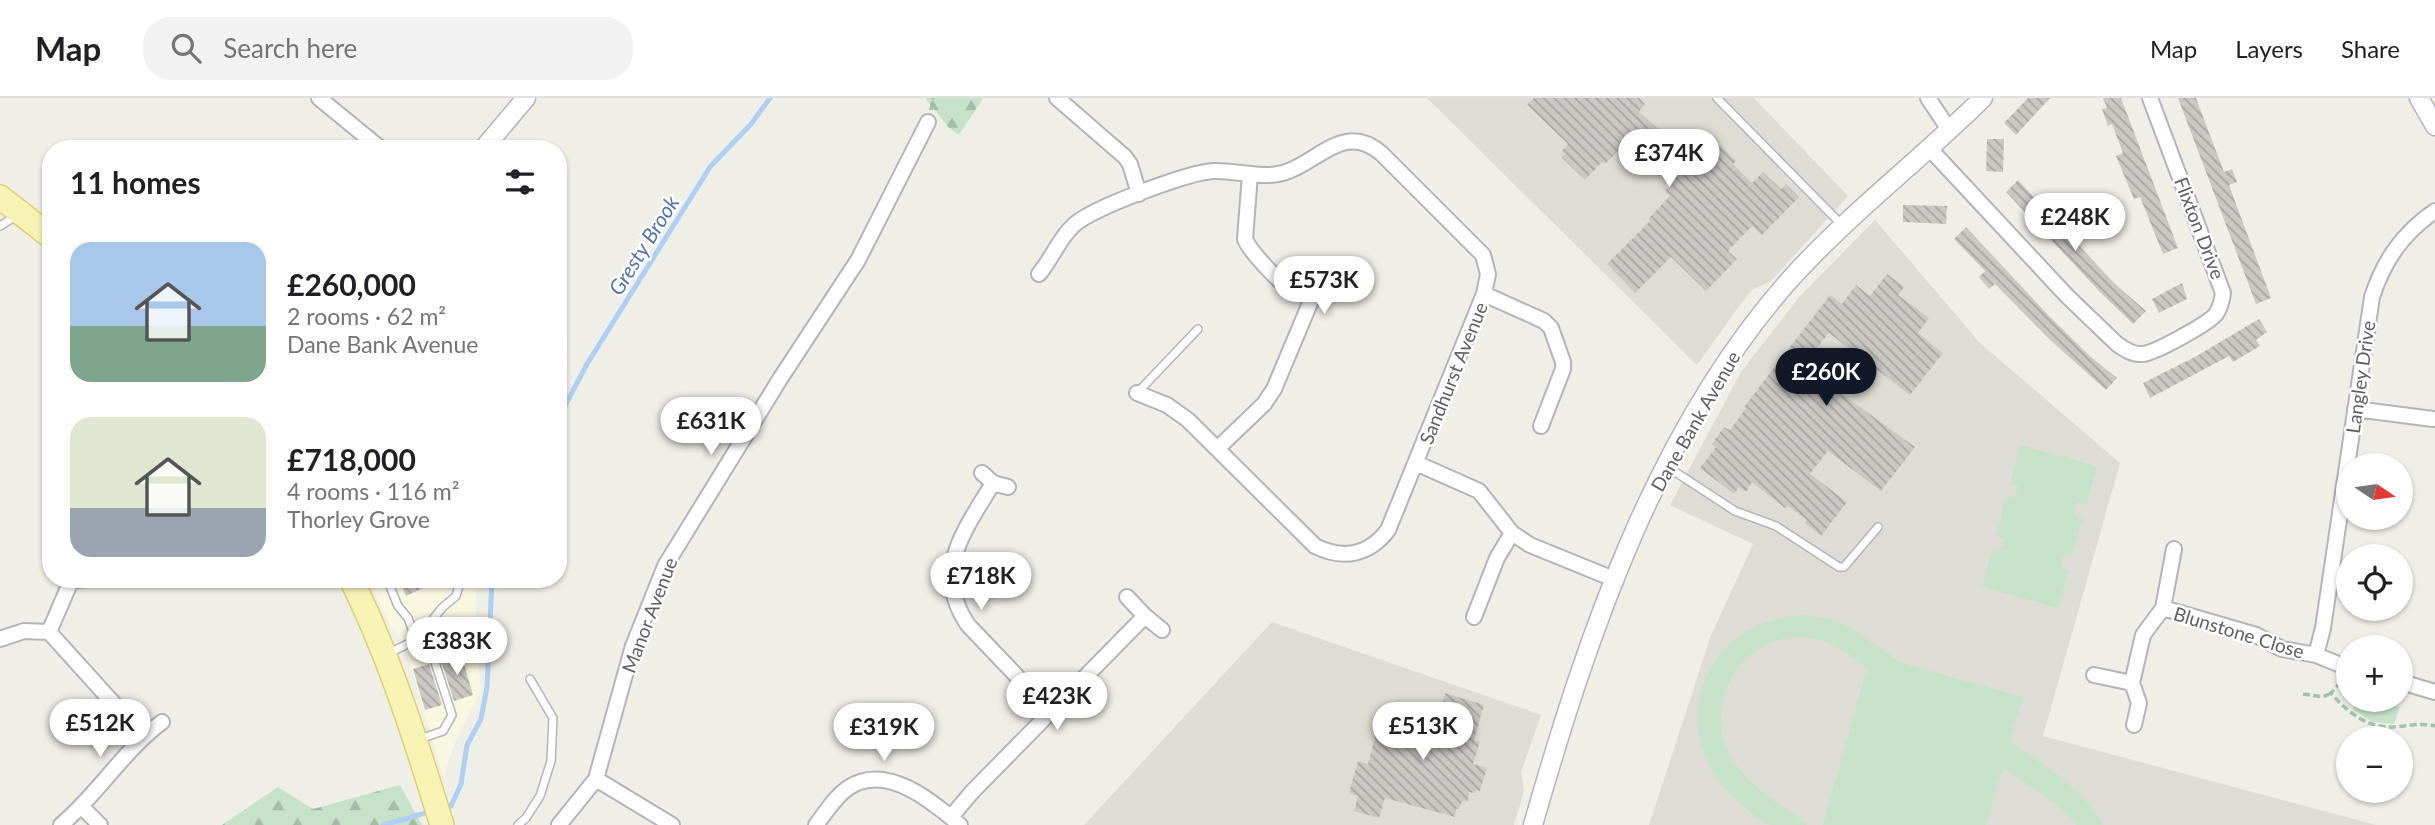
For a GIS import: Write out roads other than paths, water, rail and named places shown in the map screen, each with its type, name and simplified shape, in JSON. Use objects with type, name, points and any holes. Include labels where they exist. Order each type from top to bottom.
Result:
[{"type":"main road","points":[[0,197],[42,230]]},
{"type":"main road","points":[[355,588],[385,655],[442,824]]},
{"type":"street","points":[[319,98],[370,140]]},
{"type":"street","points":[[491,140],[526,98]]},
{"type":"street","points":[[1057,98],[1125,157],[1130,164],[1139,194]]},
{"type":"street","points":[[1928,98],[1950,131]]},
{"type":"street","name":"Dane Bank Avenue","points":[[1533,825],[1575,692],[1616,580],[1665,466],[1736,349],[1793,277],[1842,225],[1950,131],[1983,98]]},
{"type":"street","name":"Flixton Drive","points":[[1930,149],[2067,296],[2124,350],[2143,355],[2210,320],[2219,309],[2223,293],[2150,98]]},
{"type":"street","points":[[2419,98],[2435,126]]},
{"type":"street","name":"Manor Avenue","points":[[559,825],[596,779],[633,646],[665,566],[779,379],[858,260],[928,122]]},
{"type":"street","name":"Sandhurst Avenue","points":[[1039,274],[1051,260],[1068,231],[1091,213],[1205,172],[1272,175],[1289,171],[1327,148],[1344,142],[1360,142],[1374,148],[1483,255],[1488,274],[1485,294],[1388,530],[1380,540],[1357,553],[1334,554],[1315,546],[1179,413],[1137,393]]},
{"type":"street","points":[[1250,174],[1245,239],[1248,248],[1290,288],[1313,296]]},
{"type":"street","name":"Langley Drive","points":[[2316,655],[2323,628],[2367,324],[2377,281],[2407,233],[2435,211]]},
{"type":"street","points":[[1217,449],[1264,404],[1274,389],[1313,296],[1327,279]]},
{"type":"street","points":[[1485,294],[1544,321],[1551,328],[1563,369],[1541,426]]},
{"type":"street","points":[[2355,409],[2432,419]]},
{"type":"street","points":[[1416,463],[1479,491],[1512,533],[1530,545],[1616,580]]},
{"type":"street","points":[[994,481],[955,552],[951,582],[953,594],[968,625],[1052,713]]},
{"type":"street","points":[[1474,617],[1497,558],[1512,533]]},
{"type":"street","name":"Blunstone Close","points":[[2134,725],[2139,703],[2132,683],[2143,635],[2163,608],[2174,549]]},
{"type":"street","points":[[48,632],[68,588]]},
{"type":"street","points":[[1127,597],[1162,630]]},
{"type":"street","name":"Blunstone Close","points":[[2163,608],[2256,635],[2282,649],[2316,655]]},
{"type":"street","points":[[816,825],[848,788],[872,780],[904,786],[956,821],[972,792],[1145,616]]},
{"type":"street","points":[[0,639],[24,631],[48,632],[143,736]]},
{"type":"street","points":[[2316,655],[2336,663]]},
{"type":"street","points":[[2094,675],[2132,683]]},
{"type":"street","points":[[2413,686],[2435,692]]},
{"type":"street","points":[[61,825],[82,807],[143,736],[162,722]]},
{"type":"street","points":[[596,779],[672,825]]},
{"type":"street","points":[[82,807],[100,825]]},
{"type":"lane","points":[[1717,98],[1842,225]]},
{"type":"lane","points":[[0,226],[19,213]]},
{"type":"lane","points":[[1137,393],[1198,329]]},
{"type":"lane","points":[[1665,466],[1735,511],[1776,526],[1839,567],[1844,567],[1878,527]]},
{"type":"lane","points":[[391,588],[398,606],[408,618],[416,640],[432,653],[452,715],[443,731],[415,740]]},
{"type":"lane","points":[[385,655],[416,640],[442,608],[456,596],[458,588]]},
{"type":"lane","points":[[518,825],[526,818],[540,796],[551,761],[553,718],[530,679]]},
{"type":"waterway","name":"Gresty Brook","points":[[567,402],[587,364],[710,167],[751,124],[770,98]]},
{"type":"waterway","points":[[443,808],[451,806],[461,784],[467,745],[481,719],[487,687],[492,588]]},
{"type":"waterway","points":[[383,825],[433,811]]}]
